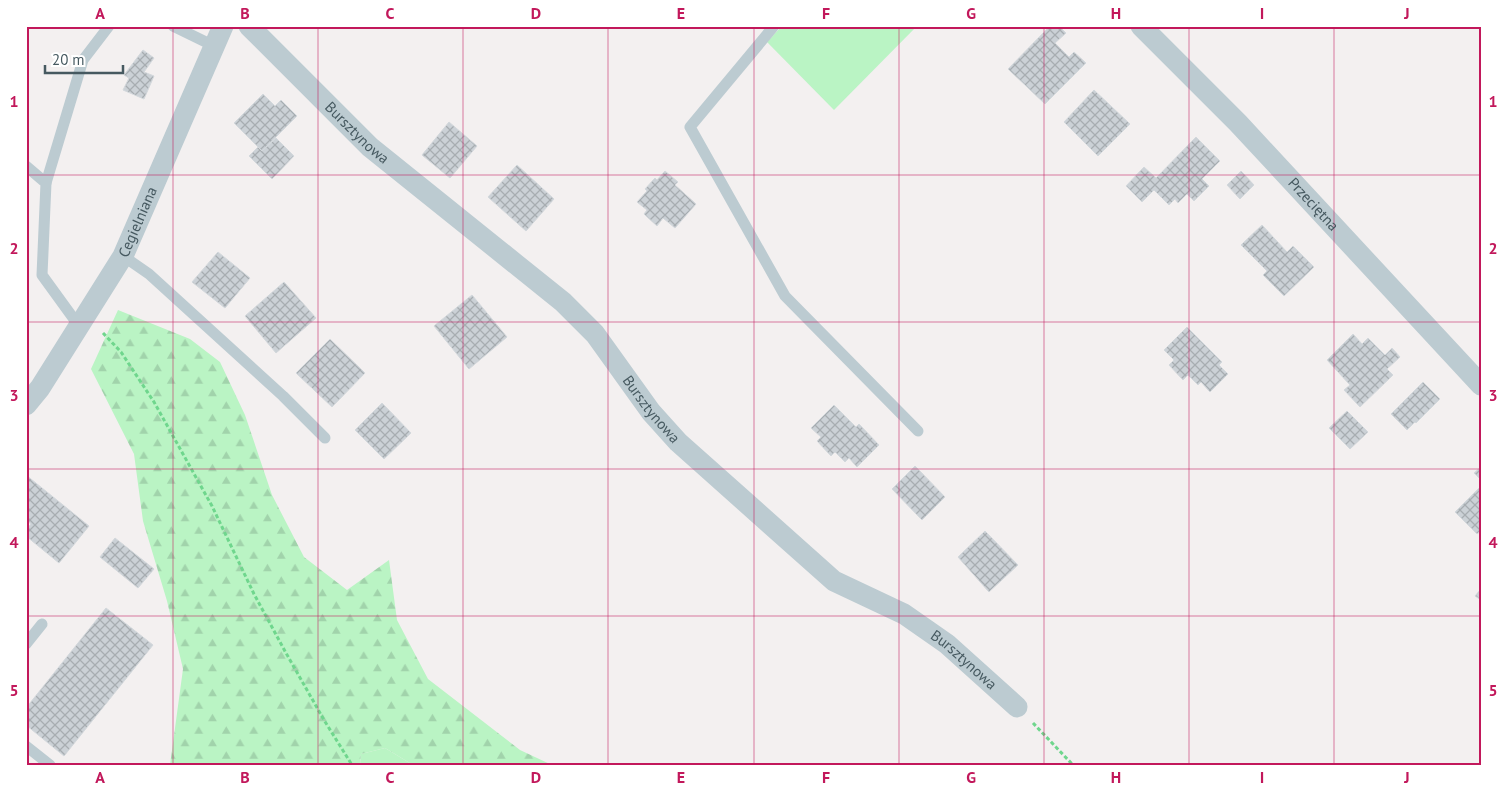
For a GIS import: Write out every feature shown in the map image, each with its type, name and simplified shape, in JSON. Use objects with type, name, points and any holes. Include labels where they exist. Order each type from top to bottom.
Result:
[{"type":"street","name":"Cegielniana","points":[[26,405],[40,388],[123,256],[223,26]]},
{"type":"street","name":"Bursztynowa","points":[[250,26],[370,147],[563,302],[595,334],[651,412],[678,442],[834,581],[904,614],[947,644],[1016,707]]},
{"type":"street","name":"Przeciętna","points":[[1141,26],[1238,123],[1481,384]]},
{"type":"lane","points":[[82,321],[42,276],[46,183],[82,60],[109,26]]},
{"type":"lane","points":[[173,26],[214,46]]},
{"type":"lane","points":[[774,26],[690,127],[785,296],[918,432]]},
{"type":"lane","points":[[26,166],[46,183]]},
{"type":"lane","points":[[123,256],[149,274],[283,396],[325,438]]},
{"type":"lane","points":[[26,644],[42,624]]},
{"type":"lane","points":[[26,746],[50,765]]},
{"type":"path","points":[[82,321],[121,352],[154,402],[212,506],[254,594],[281,645],[352,765]]},
{"type":"path","points":[[1016,707],[1073,765]]},
{"type":"green space","points":[[782,26],[917,26],[834,110],[767,42]]},
{"type":"green space","points":[[118,310],[190,339],[220,362],[245,415],[272,495],[304,557],[347,590],[389,560],[397,620],[428,679],[520,750],[552,765],[413,765],[385,748],[361,754],[360,765],[170,765],[183,669],[167,601],[143,521],[134,454],[91,369]]},
{"type":"green space","points":[[385,748],[413,765],[360,765],[361,754]]},
{"type":"building","points":[[1050,26],[1059,26],[1066,33],[1055,43],[1069,57],[1074,52],[1086,63],[1045,104],[1008,69]]},
{"type":"building","points":[[143,50],[154,58],[144,72],[154,76],[144,99],[123,90],[129,78],[124,75]]},
{"type":"building","points":[[1094,90],[1130,124],[1098,156],[1064,122]]},
{"type":"building","points":[[263,94],[275,106],[281,100],[297,116],[262,151],[234,123]]},
{"type":"building","points":[[449,122],[477,146],[450,178],[422,155]]},
{"type":"building","points":[[1196,137],[1220,161],[1202,179],[1209,186],[1194,201],[1187,194],[1178,203],[1175,199],[1169,205],[1154,190],[1142,202],[1126,186],[1144,167],[1156,178]]},
{"type":"building","points":[[276,138],[294,156],[272,179],[249,156],[258,147],[262,151]]},
{"type":"building","points":[[517,165],[554,199],[526,231],[488,197]]},
{"type":"building","points":[[665,171],[678,182],[675,185],[696,204],[675,228],[663,218],[657,226],[644,214],[647,210],[637,202],[647,191],[645,189]]},
{"type":"building","points":[[1241,171],[1254,185],[1240,199],[1227,185]]},
{"type":"building","points":[[1262,225],[1287,252],[1293,246],[1314,267],[1284,296],[1263,275],[1267,271],[1241,245]]},
{"type":"building","points":[[218,252],[250,278],[225,308],[192,282]]},
{"type":"building","points":[[284,282],[316,318],[276,353],[245,316]]},
{"type":"building","points":[[472,295],[507,337],[469,369],[434,326]]},
{"type":"building","points":[[1187,327],[1222,362],[1219,365],[1228,374],[1210,392],[1201,382],[1198,385],[1188,375],[1183,380],[1169,365],[1174,360],[1164,350]]},
{"type":"building","points":[[1353,334],[1362,344],[1368,338],[1385,355],[1392,348],[1400,357],[1387,369],[1393,375],[1360,407],[1344,390],[1350,385],[1327,360]]},
{"type":"building","points":[[330,339],[365,373],[332,407],[296,373]]},
{"type":"building","points":[[1423,382],[1440,399],[1407,430],[1391,414]]},
{"type":"building","points":[[382,403],[411,433],[384,459],[355,430]]},
{"type":"building","points":[[834,405],[856,427],[859,424],[879,445],[857,467],[849,458],[845,462],[835,452],[831,456],[817,441],[821,437],[811,428]]},
{"type":"building","points":[[1347,411],[1368,432],[1350,449],[1329,428]]},
{"type":"building","points":[[915,466],[945,497],[922,520],[892,489]]},
{"type":"building","points":[[1481,467],[1481,480],[1474,473]]},
{"type":"building","points":[[26,475],[89,526],[59,563],[26,536],[26,530],[31,524],[26,520]]},
{"type":"building","points":[[1481,486],[1481,531],[1477,534],[1455,512]]},
{"type":"building","points":[[985,531],[1018,565],[989,592],[958,557]]},
{"type":"building","points":[[115,538],[154,569],[138,588],[100,557]]},
{"type":"building","points":[[1481,589],[1481,600],[1475,596]]},
{"type":"building","points":[[106,608],[153,645],[64,756],[26,725],[26,708]]}]
